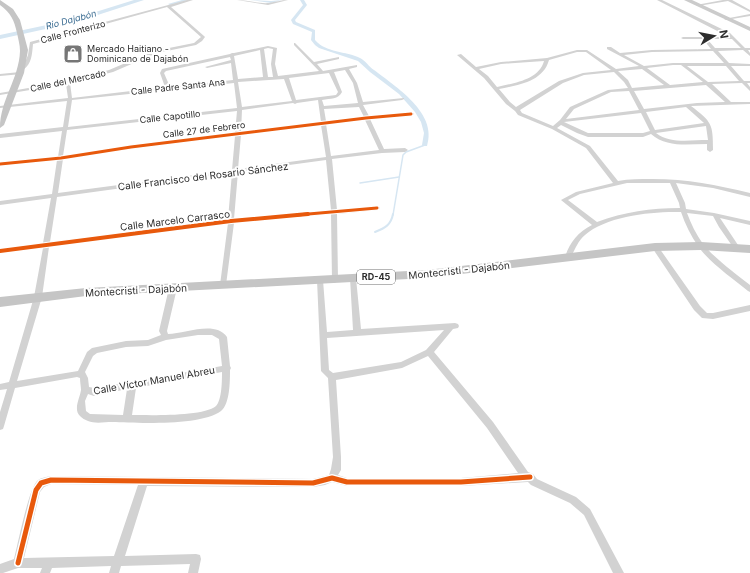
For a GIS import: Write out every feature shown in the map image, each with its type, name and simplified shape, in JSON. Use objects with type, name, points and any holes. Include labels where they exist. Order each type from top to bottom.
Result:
[{"type":"main road","points":[[0,2],[11,10],[17,23],[24,47],[20,71],[12,93],[4,107],[0,125]]},
{"type":"main road","name":"Montecristi - Dajabón","points":[[0,302],[86,292],[335,280],[472,270],[655,247],[701,246],[750,249]]},
{"type":"street","name":"Calle Fronterizo","points":[[20,71],[26,66],[30,55],[30,43],[191,0]]},
{"type":"street","points":[[239,0],[268,4],[286,0]]},
{"type":"street","points":[[658,0],[733,38],[750,56]]},
{"type":"street","points":[[687,0],[750,29]]},
{"type":"street","points":[[698,5],[712,1],[729,0],[750,11]]},
{"type":"street","name":"Calle del Mercado","points":[[0,94],[68,82],[111,71],[156,52],[195,44],[201,40],[203,37],[169,7]]},
{"type":"street","points":[[726,19],[750,15]]},
{"type":"street","points":[[703,37],[750,90]]},
{"type":"street","points":[[683,38],[733,38]]},
{"type":"street","points":[[295,44],[322,72]]},
{"type":"street","points":[[168,89],[162,73],[163,70],[271,46],[274,48],[273,64],[276,78]]},
{"type":"street","points":[[262,48],[266,79]]},
{"type":"street","points":[[608,48],[641,66],[668,86]]},
{"type":"street","points":[[619,54],[652,51],[750,50]]},
{"type":"street","points":[[476,68],[500,63],[547,59],[577,51],[587,51],[615,70],[626,81],[632,89],[652,128],[652,133],[669,142],[710,142]]},
{"type":"street","points":[[222,285],[231,221],[239,134],[240,109],[232,54]]},
{"type":"street","points":[[459,55],[476,68],[497,88],[508,103],[520,114],[554,128],[588,147],[596,155],[617,184]]},
{"type":"street","points":[[314,63],[337,58]]},
{"type":"street","points":[[497,88],[519,83],[535,76],[542,71],[547,59]]},
{"type":"street","points":[[207,67],[233,61]]},
{"type":"street","points":[[682,64],[708,83],[729,103]]},
{"type":"street","points":[[517,110],[561,82],[575,76],[641,66],[682,64],[750,65]]},
{"type":"street","name":"Calle Padre Santa Ana","points":[[4,107],[70,98],[276,78],[331,71],[355,66]]},
{"type":"street","points":[[346,68],[355,83],[366,118],[382,152]]},
{"type":"street","points":[[0,75],[20,71]]},
{"type":"street","name":"Calle Capotillo","points":[[0,136],[240,109],[340,95],[331,71]]},
{"type":"street","points":[[286,76],[295,102]]},
{"type":"street","points":[[0,426],[38,297],[48,244],[70,98],[68,82]]},
{"type":"street","points":[[554,128],[572,108],[610,91],[708,83],[750,82]]},
{"type":"street","points":[[320,99],[323,108],[334,212],[335,280]]},
{"type":"street","points":[[323,108],[402,99]]},
{"type":"street","points":[[561,122],[687,105],[750,103]]},
{"type":"street","points":[[687,105],[706,119],[711,131],[710,150]]},
{"type":"street","name":"Calle 27 de Febrero","points":[[0,164],[61,158],[131,147],[324,123],[411,114]]},
{"type":"street","points":[[561,122],[579,132],[588,135],[643,135],[660,130],[708,124]]},
{"type":"street","name":"Calle Francisco del Rosario Sánchez","points":[[0,203],[405,150]]},
{"type":"street","points":[[597,224],[564,200],[578,193],[627,181],[672,181],[713,186],[750,195]]},
{"type":"street","points":[[672,181],[682,202],[688,224],[701,246],[750,289]]},
{"type":"street","name":"Calle Marcelo Carrasco","points":[[0,251],[231,221],[377,208]]},
{"type":"street","points":[[568,257],[574,243],[581,234],[597,224],[628,214],[649,210],[683,209],[750,223]]},
{"type":"street","points":[[715,215],[737,248]]},
{"type":"street","points":[[655,247],[697,308],[705,316],[713,316],[750,308]]},
{"type":"street","points":[[353,278],[357,332]]},
{"type":"street","points":[[320,280],[325,371],[332,378],[337,457],[332,478]]},
{"type":"street","points":[[166,337],[164,331],[173,288]]},
{"type":"street","points":[[323,335],[452,327],[429,352],[402,365],[332,378]]},
{"type":"street","points":[[0,387],[80,374],[90,354],[95,350],[126,344],[148,342],[166,337],[210,331],[217,332],[223,337],[226,368],[222,404],[217,409],[206,414],[190,417],[89,418],[82,414],[80,407],[85,390]]},
{"type":"street","points":[[429,352],[490,424],[525,476],[530,477],[534,482],[573,500],[587,512],[619,573]]},
{"type":"street","name":"Calle Víctor Manuel Abreu","points":[[80,374],[84,378],[85,390],[94,392],[226,368]]},
{"type":"street","points":[[127,418],[132,385]]},
{"type":"street","points":[[18,562],[36,490],[41,483],[51,480],[313,483],[332,478],[347,482],[461,482],[530,477]]},
{"type":"street","points":[[114,573],[144,481]]},
{"type":"street","points":[[0,569],[18,562],[47,568],[117,561],[196,559],[193,573]]},
{"type":"waterway","name":"Río Dajabón","points":[[0,37],[71,22],[141,0]]},
{"type":"waterway","points":[[170,4],[187,0]]},
{"type":"waterway","points":[[252,0],[271,2],[280,0]]},
{"type":"waterway","points":[[302,0],[305,5],[293,20],[294,23],[314,31],[313,40],[321,47],[360,60],[410,102],[418,112],[423,122],[426,133],[425,145]]},
{"type":"waterway","points":[[393,215],[403,155],[406,152],[425,145]]},
{"type":"waterway","points":[[360,183],[399,177]]},
{"type":"waterway","points":[[375,232],[387,226],[391,221],[393,214]]},
{"type":"cycle path","points":[[0,164],[61,158],[131,147],[366,118],[411,114]]},
{"type":"cycle path","points":[[0,251],[231,221],[377,208]]},
{"type":"cycle path","points":[[18,563],[36,490],[41,483],[51,480],[313,483],[332,478],[347,482],[461,482],[530,477]]},
{"type":"place","name":"Mercado Haitiano - Dominicano de Dajabón","points":[[73,54]]}]
